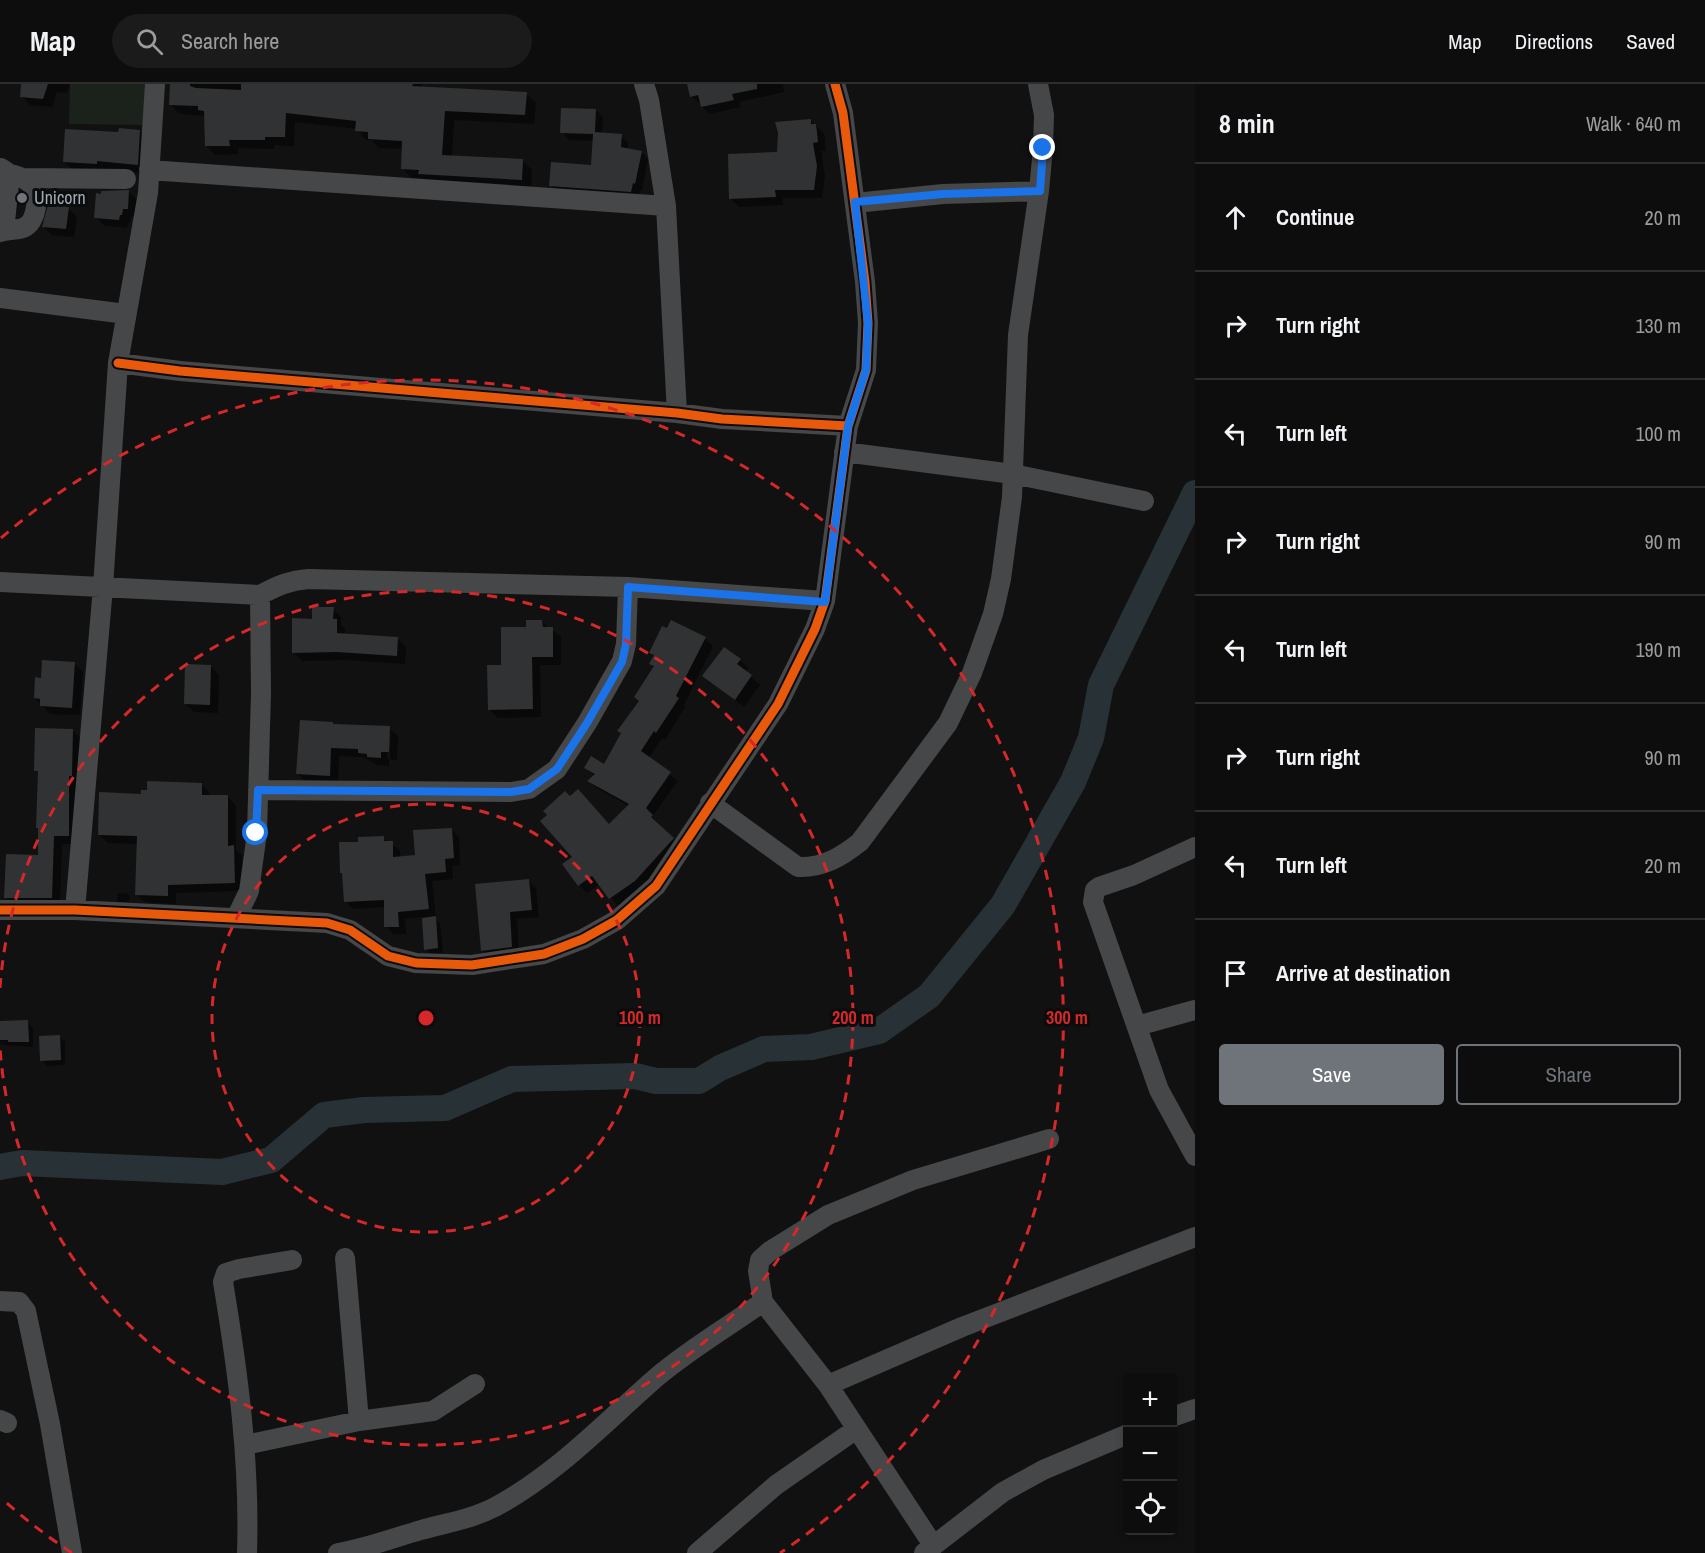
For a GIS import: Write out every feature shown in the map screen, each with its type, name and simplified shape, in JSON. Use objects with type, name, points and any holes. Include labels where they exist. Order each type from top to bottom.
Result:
[{"type":"street","points":[[75,910],[103,587],[118,363],[148,193],[155,84]]},
{"type":"street","points":[[644,84],[649,100],[666,206],[677,413]]},
{"type":"street","points":[[0,910],[75,910],[327,923],[350,930],[388,956],[416,963],[472,965],[544,954],[583,939],[617,920],[656,886],[778,704],[815,629],[825,602],[848,426],[866,370],[868,323],[843,113],[835,84]]},
{"type":"street","points":[[710,803],[798,867],[811,868],[828,863],[860,842],[948,723],[972,673],[993,614],[1008,530],[1018,335],[1040,191],[1044,115],[1038,84]]},
{"type":"street","points":[[149,170],[666,206]]},
{"type":"street","points":[[11,173],[126,179]]},
{"type":"street","points":[[11,173],[34,187],[37,195],[34,215],[29,224],[23,228],[2,231],[11,173]]},
{"type":"street","points":[[855,202],[943,194],[1040,191]]},
{"type":"street","points":[[0,298],[126,314]]},
{"type":"street","points":[[118,363],[303,383],[677,413],[722,419],[848,426]]},
{"type":"street","points":[[844,452],[1012,474],[1144,501]]},
{"type":"street","points":[[0,582],[260,595],[280,584],[309,579],[628,587],[825,602]]},
{"type":"street","points":[[258,790],[511,792],[529,789],[557,769],[622,662],[626,644],[628,587]]},
{"type":"street","points":[[236,918],[249,891],[256,833],[261,693],[260,595]]},
{"type":"street","points":[[1195,847],[1095,890],[1093,902],[1159,1090],[1195,1156]]},
{"type":"street","points":[[1137,1026],[1195,1010]]},
{"type":"street","points":[[1049,1139],[913,1180],[828,1215],[770,1251],[760,1260],[758,1272],[763,1302],[828,1385],[928,1549],[1003,1492],[1043,1470],[1123,1436]]},
{"type":"street","points":[[828,1385],[962,1328],[1195,1237]]},
{"type":"street","points":[[345,1258],[359,1421]]},
{"type":"street","points":[[248,1553],[249,1513],[245,1445],[237,1368],[224,1282],[226,1273],[292,1260]]},
{"type":"street","points":[[0,1301],[19,1302],[26,1311],[50,1424],[72,1553]]},
{"type":"street","points":[[338,1553],[359,1550],[422,1530],[467,1519],[495,1507],[537,1481],[613,1418],[660,1375],[763,1302]]},
{"type":"street","points":[[245,1445],[359,1421],[433,1411],[475,1384]]},
{"type":"street","points":[[1177,1416],[1195,1409]]},
{"type":"street","points":[[697,1553],[776,1485],[855,1430]]},
{"type":"shaded area","points":[[70,84],[150,84],[149,125],[69,124]]},
{"type":"building","points":[[21,84],[48,84],[43,99],[20,97]]},
{"type":"building","points":[[170,84],[241,90],[241,84],[413,84],[412,86],[527,92],[525,115],[445,111],[442,155],[523,159],[522,180],[418,174],[419,170],[401,169],[402,141],[368,139],[368,132],[355,131],[356,121],[286,113],[285,137],[265,137],[265,140],[229,140],[230,146],[205,146],[204,111],[198,110],[198,106],[169,105]]},
{"type":"building","points":[[687,84],[757,84],[757,89],[732,94],[734,100],[701,107],[698,95],[690,97]]},
{"type":"building","points":[[561,108],[596,109],[595,132],[622,134],[621,147],[642,151],[631,192],[549,186],[551,162],[591,165],[593,134],[560,133]]},
{"type":"building","points":[[811,119],[811,124],[816,124],[818,142],[813,143],[817,166],[814,190],[775,190],[776,197],[729,199],[728,154],[777,152],[778,133],[775,122]]},
{"type":"building","points":[[119,128],[140,130],[138,165],[97,161],[97,164],[63,162],[65,129],[118,132]]},
{"type":"building","points":[[129,190],[128,209],[123,209],[119,220],[94,218],[96,193]]},
{"type":"building","points":[[48,205],[69,207],[66,229],[42,227]]},
{"type":"building","points":[[312,607],[334,607],[333,619],[337,619],[337,633],[398,637],[397,656],[337,652],[292,653],[292,618],[312,619]]},
{"type":"building","points":[[526,620],[542,620],[543,627],[553,627],[553,657],[532,657],[533,709],[488,710],[487,665],[501,665],[501,627],[526,627]]},
{"type":"building","points":[[671,620],[706,637],[676,696],[679,698],[641,751],[671,772],[646,808],[653,815],[651,817],[674,838],[635,881],[609,899],[592,876],[578,886],[562,864],[572,857],[540,821],[547,815],[543,811],[565,791],[570,796],[578,789],[609,824],[629,804],[587,781],[595,774],[584,768],[591,756],[604,764],[621,733],[617,731],[639,701],[634,697],[654,666],[649,664],[654,655],[649,653],[662,626],[667,628]]},
{"type":"building","points":[[724,647],[741,659],[737,664],[752,675],[735,700],[702,676]]},
{"type":"building","points":[[42,660],[75,662],[72,708],[40,706],[40,699],[34,698],[35,677],[41,678]]},
{"type":"building","points":[[185,664],[211,665],[210,705],[184,704]]},
{"type":"building","points":[[300,720],[390,726],[389,752],[381,752],[381,758],[367,757],[367,754],[358,753],[358,749],[331,748],[330,776],[296,774]]},
{"type":"building","points":[[35,728],[73,729],[72,776],[69,776],[69,836],[54,836],[52,898],[4,898],[6,854],[38,855],[38,828],[36,828],[38,771],[34,771]]},
{"type":"building","points":[[147,781],[202,783],[202,795],[228,795],[228,846],[234,845],[235,883],[168,885],[168,896],[135,895],[137,836],[98,835],[99,792],[141,794],[141,790],[147,790]]},
{"type":"building","points":[[452,828],[454,858],[445,859],[446,872],[425,874],[429,909],[398,912],[399,927],[384,927],[384,900],[344,902],[339,842],[358,842],[358,837],[384,836],[384,841],[393,841],[393,857],[415,855],[413,830]]},
{"type":"building","points":[[529,879],[532,910],[510,912],[512,947],[481,951],[475,884]]},
{"type":"building","points":[[436,916],[438,948],[424,950],[422,918]]},
{"type":"building","points":[[28,1020],[29,1042],[0,1040],[0,1021]]},
{"type":"building","points":[[60,1035],[61,1060],[40,1061],[39,1036]]},
{"type":"waterway","points":[[0,1167],[22,1163],[222,1172],[271,1160],[324,1115],[364,1110],[445,1108],[512,1079],[635,1076],[656,1081],[699,1081],[720,1068],[764,1049],[811,1047],[879,1031],[929,996],[1003,905],[1073,782],[1091,738],[1101,685],[1195,493]]},
{"type":"cycle path","points":[[118,363],[180,371],[677,413],[722,419],[848,426],[866,370],[868,323],[865,282],[843,113],[835,84]]},
{"type":"cycle path","points":[[0,910],[75,910],[327,923],[350,930],[388,956],[416,963],[472,965],[544,954],[583,939],[617,920],[656,886],[778,704],[815,629],[825,601],[848,426]]},
{"type":"place","name":"Unicorn","points":[[22,198]]},
{"type":"route","points":[[256,833],[258,790],[511,792],[529,789],[542,781],[557,769],[622,662],[626,644],[628,587],[825,602],[848,426],[866,370],[868,323],[855,202],[943,194],[1040,191],[1043,148]]}]
